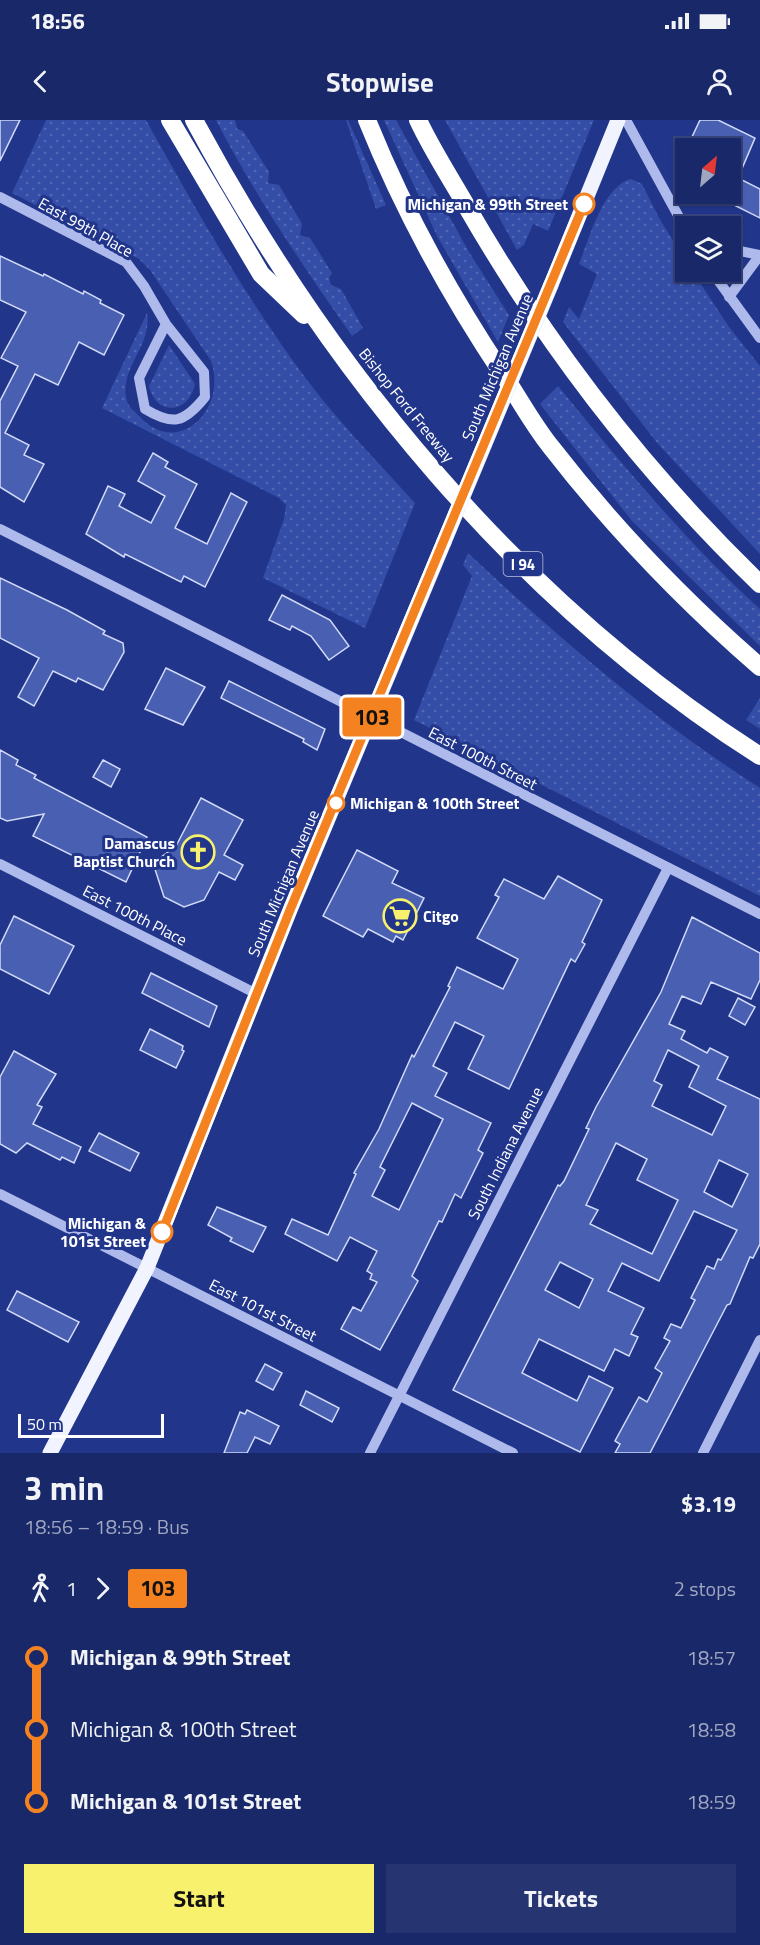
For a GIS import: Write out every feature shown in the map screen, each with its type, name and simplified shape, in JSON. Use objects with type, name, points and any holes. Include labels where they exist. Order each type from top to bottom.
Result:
[{"type":"highway","points":[[170,120],[261,274],[324,334]]},
{"type":"highway","name":"Bishop Ford Freeway","points":[[194,120],[235,197],[324,334],[405,440],[493,535],[571,610],[643,670],[731,737],[760,756]]},
{"type":"highway","points":[[367,120],[427,251],[480,339],[550,446],[632,542],[713,626],[760,667]]},
{"type":"highway","points":[[418,120],[491,249],[567,363],[636,452],[706,531],[760,584]]},
{"type":"main road","name":"South Michigan Avenue","points":[[50,1453],[147,1268],[257,994],[618,120]]},
{"type":"street","points":[[626,120],[678,216]]},
{"type":"street","name":"East 99th Place","points":[[0,197],[126,262],[144,286],[166,324],[204,372],[205,397],[194,411],[176,421],[163,420],[145,409],[139,389],[139,378],[166,324]]},
{"type":"street","points":[[729,297],[760,255],[741,251]]},
{"type":"street","points":[[719,282],[760,338]]},
{"type":"street","name":"East 100th Street","points":[[0,529],[760,914]]},
{"type":"street","name":"East 100th Place","points":[[0,864],[257,994]]},
{"type":"street","name":"South Indiana Avenue","points":[[370,1453],[668,867]]},
{"type":"street","name":"East 101st Street","points":[[0,1194],[513,1453]]},
{"type":"street","points":[[703,1453],[760,1340]]},
{"type":"shaded area","points":[[46,120],[146,120],[234,273],[293,361],[336,416],[415,503],[365,628],[263,578],[284,519],[286,505],[279,498],[102,408],[147,313],[145,336],[127,378],[126,389],[130,407],[153,428],[169,432],[183,430],[196,423],[206,411],[212,396],[214,379],[211,361],[150,270],[139,259],[12,193]]},
{"type":"shaded area","points":[[216,120],[235,120],[237,129],[243,131],[269,172],[268,183],[279,185],[302,224],[300,235],[310,238],[332,273],[329,278],[331,285],[341,289],[363,328],[352,336],[263,203]]},
{"type":"shaded area","points":[[346,120],[348,120],[386,205],[376,209]]},
{"type":"shaded area","points":[[384,120],[396,120],[469,252],[509,315],[498,342],[437,236]]},
{"type":"shaded area","points":[[445,120],[594,120],[548,231],[533,224],[524,245],[517,250]]},
{"type":"shaded area","points":[[631,179],[642,184],[675,244],[675,282],[700,282],[729,327],[760,366],[760,554],[658,444],[563,322],[569,307],[579,319],[597,274],[579,264],[598,215],[612,192]]},
{"type":"shaded area","points":[[169,345],[195,384],[192,394],[186,401],[172,408],[158,403],[149,386]]},
{"type":"shaded area","points":[[558,386],[680,529],[760,609],[760,646],[632,521],[540,404]]},
{"type":"shaded area","points":[[468,553],[537,616],[645,707],[760,788],[760,896],[414,720],[472,576],[463,565]]},
{"type":"shaded area","points":[[760,698],[760,729],[746,720]]},
{"type":"building","points":[[0,120],[20,120],[0,161]]},
{"type":"building","points":[[700,120],[718,120],[755,138],[741,171],[741,138],[692,137]]},
{"type":"building","points":[[741,180],[760,189],[760,218],[732,204],[741,204]]},
{"type":"building","points":[[0,256],[43,276],[44,274],[83,294],[84,291],[101,300],[100,303],[124,315],[104,355],[79,342],[58,385],[35,374],[5,433],[29,445],[24,455],[44,464],[24,502],[0,487],[0,401],[18,366],[1,358],[26,312],[0,300]]},
{"type":"building","points":[[153,453],[168,462],[165,467],[197,484],[175,528],[207,544],[231,493],[247,502],[205,587],[184,576],[181,582],[125,554],[124,557],[86,534],[108,486],[125,494],[119,506],[151,523],[165,496],[138,481]]},
{"type":"building","points":[[0,578],[67,610],[105,631],[103,634],[123,643],[124,652],[103,690],[78,678],[76,682],[53,671],[34,706],[18,697],[39,658],[0,638]]},
{"type":"building","points":[[282,595],[330,620],[349,646],[329,660],[311,636],[292,626],[290,630],[269,620]]},
{"type":"building","points":[[166,668],[205,687],[183,725],[145,709]]},
{"type":"building","points":[[229,681],[325,729],[317,750],[303,742],[304,739],[221,698]]},
{"type":"building","points":[[0,750],[18,760],[16,765],[36,775],[34,778],[147,837],[126,882],[33,836],[44,814],[7,821],[0,818]]},
{"type":"building","points":[[103,760],[120,769],[111,787],[93,777]]},
{"type":"building","name":"Damascus Baptist Church","points":[[201,798],[243,820],[224,855],[243,865],[235,880],[219,872],[204,900],[184,907],[164,897],[153,863],[176,846]]},
{"type":"building","name":"Citgo","points":[[357,850],[398,871],[392,883],[424,898],[403,940],[396,936],[393,942],[368,929],[363,937],[323,916]]},
{"type":"building","points":[[558,876],[602,900],[582,942],[585,944],[575,962],[571,959],[509,1089],[468,1069],[484,1036],[455,1022],[433,1066],[447,1073],[435,1096],[491,1123],[478,1150],[483,1153],[461,1198],[455,1194],[442,1222],[439,1221],[412,1276],[418,1281],[380,1350],[341,1329],[353,1307],[361,1311],[377,1282],[370,1279],[372,1274],[367,1271],[377,1251],[350,1237],[337,1261],[285,1234],[292,1219],[328,1235],[356,1174],[354,1173],[379,1129],[412,1055],[414,1057],[450,987],[448,986],[457,967],[503,989],[518,959],[477,938],[499,897],[495,895],[504,879],[544,899]],"holes":[[[412,1103],[443,1119],[399,1210],[372,1196],[385,1170],[380,1167]]]},
{"type":"building","points":[[14,916],[74,946],[49,994],[0,969],[0,945]]},
{"type":"building","points":[[692,917],[760,953],[760,980],[751,999],[711,982],[701,1004],[682,996],[669,1024],[685,1031],[681,1039],[707,1053],[710,1048],[728,1057],[717,1079],[760,1099],[760,1244],[753,1258],[750,1257],[730,1304],[727,1305],[650,1453],[615,1453],[620,1444],[615,1441],[639,1397],[647,1402],[662,1373],[655,1368],[670,1341],[664,1338],[671,1324],[681,1328],[695,1300],[691,1298],[707,1266],[714,1269],[737,1230],[694,1211],[659,1281],[622,1263],[608,1291],[644,1308],[631,1334],[638,1337],[629,1356],[615,1349],[604,1371],[539,1339],[522,1373],[577,1401],[589,1376],[613,1388],[580,1452],[453,1390],[558,1185],[560,1186],[564,1181],[589,1129],[586,1128],[596,1107],[661,992]],"holes":[[[668,1050],[699,1066],[689,1087],[726,1106],[712,1135],[652,1106],[662,1085],[654,1081]],[[616,1143],[647,1159],[637,1180],[678,1200],[652,1254],[590,1224],[598,1210],[586,1205]],[[719,1160],[748,1174],[732,1207],[704,1192]],[[560,1262],[593,1279],[579,1308],[545,1290]]]},
{"type":"building","points":[[151,973],[217,1006],[209,1027],[142,993]]},
{"type":"building","points":[[738,998],[755,1007],[745,1025],[729,1016]]},
{"type":"building","points":[[150,1029],[183,1046],[184,1051],[176,1068],[140,1050]]},
{"type":"building","points":[[14,1051],[56,1074],[37,1105],[42,1107],[33,1124],[81,1147],[74,1163],[62,1157],[60,1160],[27,1143],[16,1153],[0,1144],[0,1077]]},
{"type":"building","points":[[99,1133],[139,1153],[130,1171],[89,1151]]},
{"type":"building","points":[[217,1207],[266,1227],[253,1252],[230,1241],[232,1238],[208,1225]]},
{"type":"building","points":[[17,1291],[79,1322],[68,1342],[7,1310]]},
{"type":"building","points":[[265,1364],[282,1373],[273,1390],[256,1381]]},
{"type":"building","points":[[306,1391],[339,1408],[332,1422],[300,1405]]},
{"type":"building","points":[[247,1410],[279,1426],[270,1444],[255,1437],[247,1453],[224,1453],[240,1412],[245,1414]]},
{"type":"bus line","name":"103","points":[[162,1232],[290,910],[362,742],[584,204]]},
{"type":"place","name":"Michigan & 99th Street","points":[[584,204]]},
{"type":"place","name":"Michigan & 100th Street","points":[[336,803]]},
{"type":"place","name":"Damascus Baptist Church","points":[[198,852]]},
{"type":"place","name":"Citgo","points":[[400,916]]},
{"type":"place","name":"Michigan & 101st Street","points":[[162,1232]]}]
